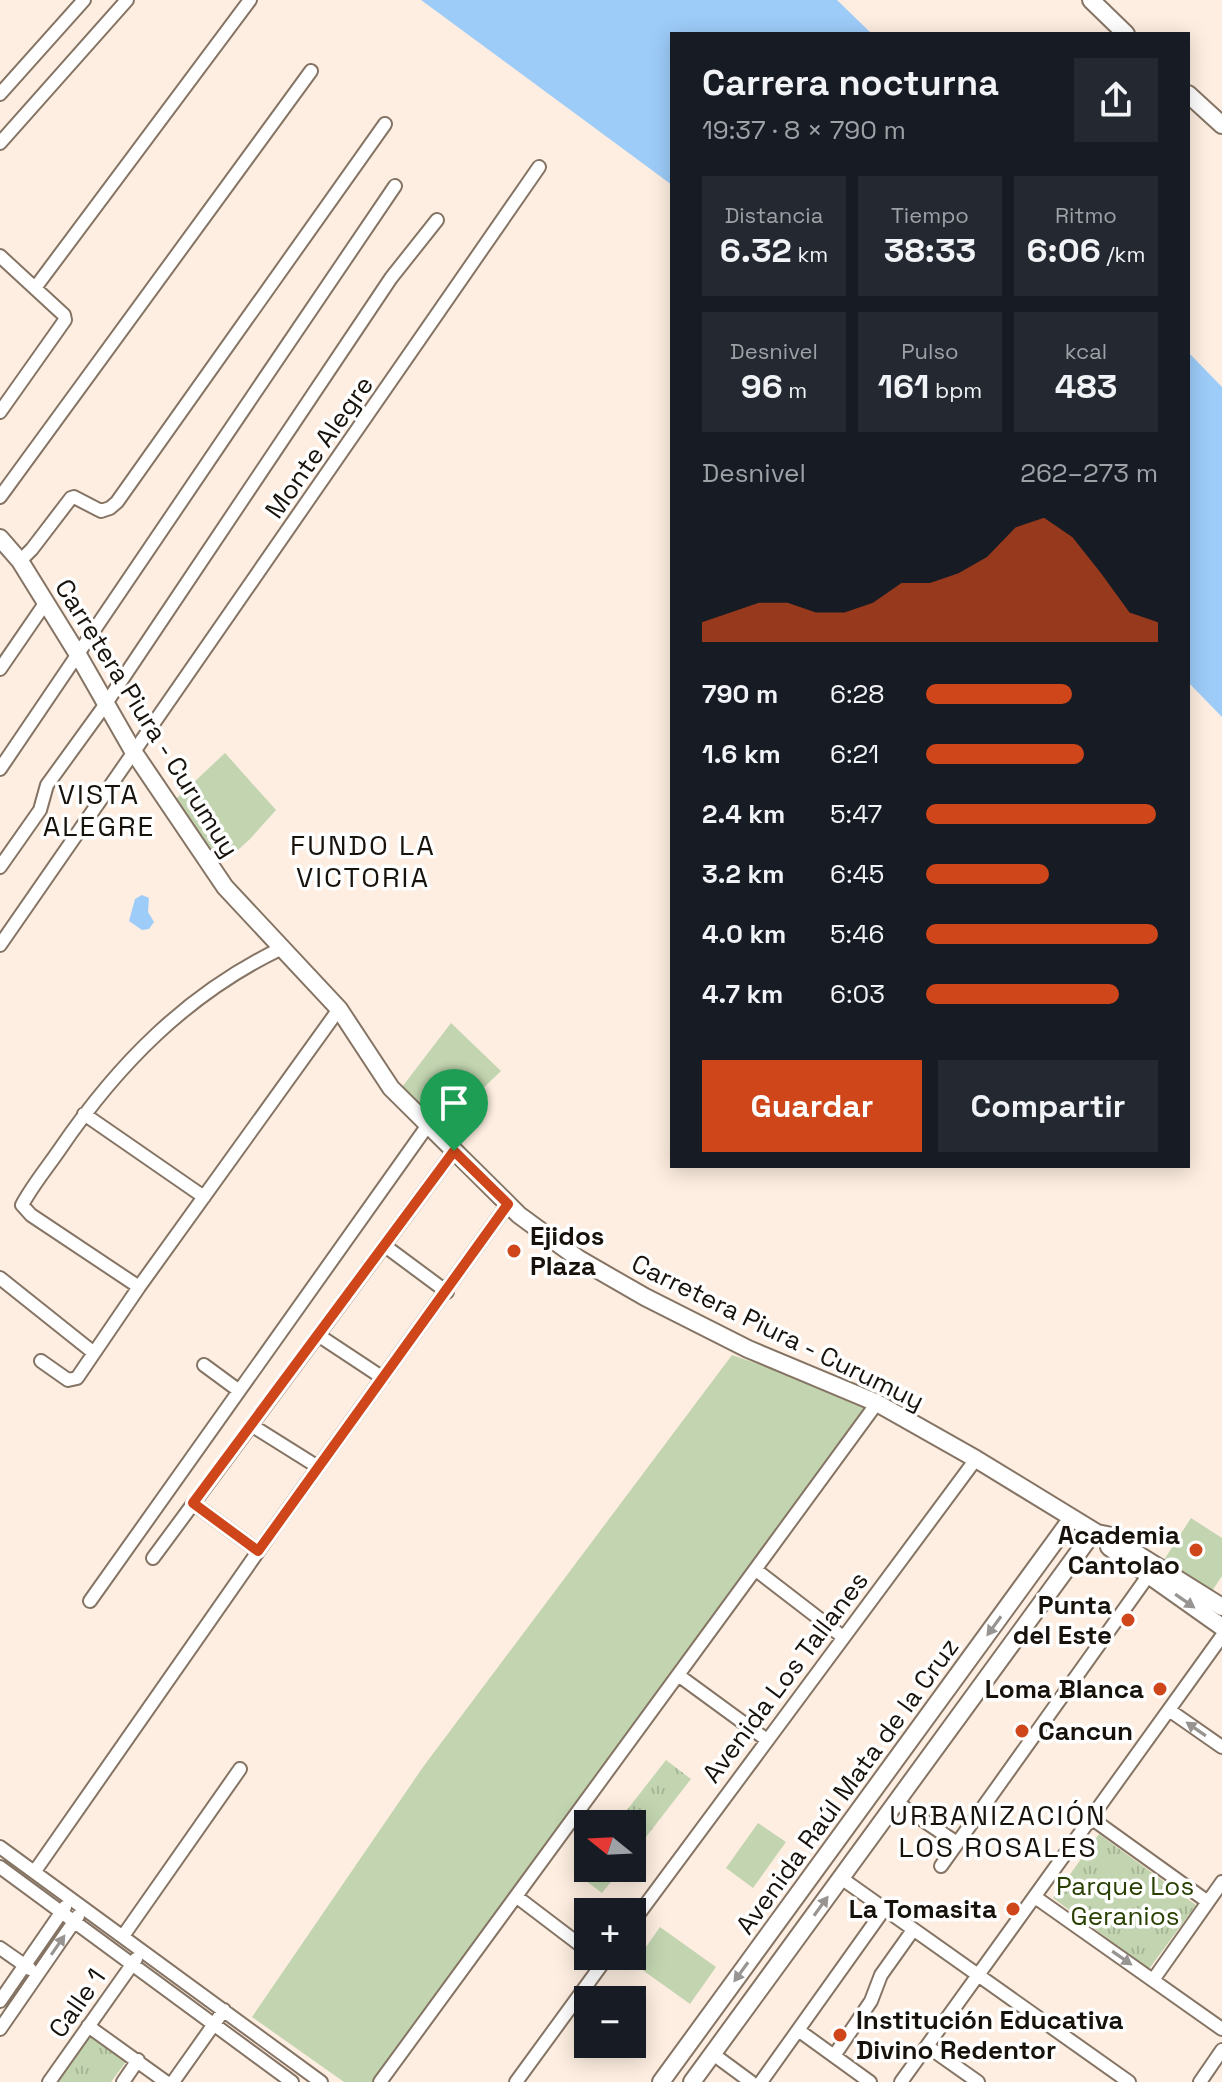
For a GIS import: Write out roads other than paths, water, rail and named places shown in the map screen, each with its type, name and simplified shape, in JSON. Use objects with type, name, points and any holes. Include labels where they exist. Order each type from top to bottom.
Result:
[{"type":"main road","points":[[1091,0],[1124,32]]},
{"type":"main road","points":[[1190,96],[1222,125]]},
{"type":"main road","name":"Carretera Piura - Curumuy","points":[[0,538],[20,561],[133,751],[225,887],[339,1009],[391,1088],[508,1204],[568,1252],[645,1297],[748,1349],[877,1403],[1100,1535]]},
{"type":"main road","name":"Avenida Raúl Mata de la Cruz","points":[[661,2082],[1072,1518]]},
{"type":"main road","points":[[1100,1535],[1152,1570],[1222,1627]]},
{"type":"main road","name":"Avenida Raúl Mata de la Cruz","points":[[692,2082],[941,1741],[1100,1535]]},
{"type":"main road","points":[[1152,1570],[1222,1607]]},
{"type":"main road","points":[[921,1726],[941,1741]]},
{"type":"street","points":[[0,94],[84,0]]},
{"type":"street","points":[[0,143],[127,0]]},
{"type":"street","points":[[35,288],[250,0]]},
{"type":"street","points":[[0,497],[311,71]]},
{"type":"street","points":[[20,561],[71,498],[101,511],[117,502],[385,124]]},
{"type":"street","name":"Monte Alegre","points":[[133,751],[539,167]]},
{"type":"street","points":[[0,769],[395,186]]},
{"type":"street","points":[[0,867],[40,810],[47,785],[105,705],[391,278],[437,220]]},
{"type":"street","points":[[0,256],[64,315],[65,322],[0,412]]},
{"type":"street","points":[[0,669],[46,602]]},
{"type":"street","points":[[0,945],[133,751]]},
{"type":"street","points":[[139,1287],[31,1215],[22,1205],[103,1089],[146,1044],[221,980],[280,949]]},
{"type":"street","points":[[41,1361],[62,1377],[73,1380],[339,1009]]},
{"type":"street","points":[[84,1114],[204,1197]]},
{"type":"street","points":[[90,1601],[428,1125]]},
{"type":"street","points":[[153,1558],[454,1151]]},
{"type":"street","points":[[35,1871],[258,1551],[508,1204]]},
{"type":"street","points":[[385,1246],[447,1292]]},
{"type":"street","points":[[0,1278],[94,1353]]},
{"type":"street","points":[[318,1335],[383,1378]]},
{"type":"street","points":[[204,1365],[238,1390]]},
{"type":"street","points":[[380,2082],[877,1403]]},
{"type":"street","points":[[251,1425],[318,1467]]},
{"type":"street","name":"Avenida Los Tallanes","points":[[646,1904],[976,1459]]},
{"type":"street","points":[[193,1503],[258,1551]]},
{"type":"street","points":[[756,1570],[843,1637]]},
{"type":"street","points":[[941,1866],[1152,1570]]},
{"type":"street","points":[[901,2082],[1222,1636]]},
{"type":"street","points":[[678,1675],[767,1740]]},
{"type":"street","points":[[1169,1710],[1222,1747]]},
{"type":"street","points":[[123,1936],[240,1769]]},
{"type":"street","points":[[896,1802],[957,1843]]},
{"type":"street","points":[[1091,1818],[1208,1902]]},
{"type":"street","points":[[0,1847],[321,2082]]},
{"type":"street","points":[[0,1867],[292,2082]]},
{"type":"street","points":[[841,1878],[1129,2082]]},
{"type":"street","points":[[1153,1980],[1222,1882]]},
{"type":"street","points":[[517,1897],[574,1940]]},
{"type":"street","points":[[1035,1897],[1222,2029]]},
{"type":"street","points":[[0,2001],[71,1898]]},
{"type":"street","points":[[0,2029],[84,1907]]},
{"type":"street","points":[[761,2082],[885,1908]]},
{"type":"street","points":[[834,2056],[871,2001],[881,1975],[913,1930]]},
{"type":"street","points":[[0,1948],[38,1974]]},
{"type":"street","name":"Calle 1","points":[[49,2082],[142,1950]]},
{"type":"street","points":[[516,2082],[594,1970]]},
{"type":"street","points":[[173,2082],[224,2010]]},
{"type":"street","points":[[88,2026],[166,2082]]},
{"type":"street","points":[[798,2030],[870,2082]]},
{"type":"street","points":[[927,2046],[978,2082]]},
{"type":"street","points":[[1200,2082],[1222,2050]]},
{"type":"street","points":[[713,2054],[751,2082]]},
{"type":"street","points":[[123,2082],[138,2060]]},
{"type":"water","points":[[421,0],[837,0],[870,32],[670,32],[670,184]]},
{"type":"water","points":[[1190,354],[1222,387],[1222,717],[1190,684]]},
{"type":"water","points":[[142,895],[149,898],[148,912],[154,922],[149,929],[142,930],[129,921],[135,899]]},
{"type":"place","name":"Ejidos Plaza","points":[[514,1251]]},
{"type":"place","name":"Academia Cantolao","points":[[1196,1550]]},
{"type":"place","name":"Punta del Este","points":[[1128,1620]]},
{"type":"place","name":"Loma Blanca","points":[[1160,1689]]},
{"type":"place","name":"Cancun","points":[[1022,1731]]},
{"type":"place","name":"La Tomasita","points":[[1013,1909]]},
{"type":"place","name":"Institución Educativa Divino Redentor","points":[[840,2035]]},
{"type":"district","name":"VISTA ALEGRE","points":[[99,810]]},
{"type":"district","name":"FUNDO LA VICTORIA","points":[[363,861]]},
{"type":"district","name":"URBANIZACIÓN LOS ROSALES","points":[[998,1831]]},
{"type":"park label","name":"Parque Los Geranios","points":[[1125,1901]]}]
